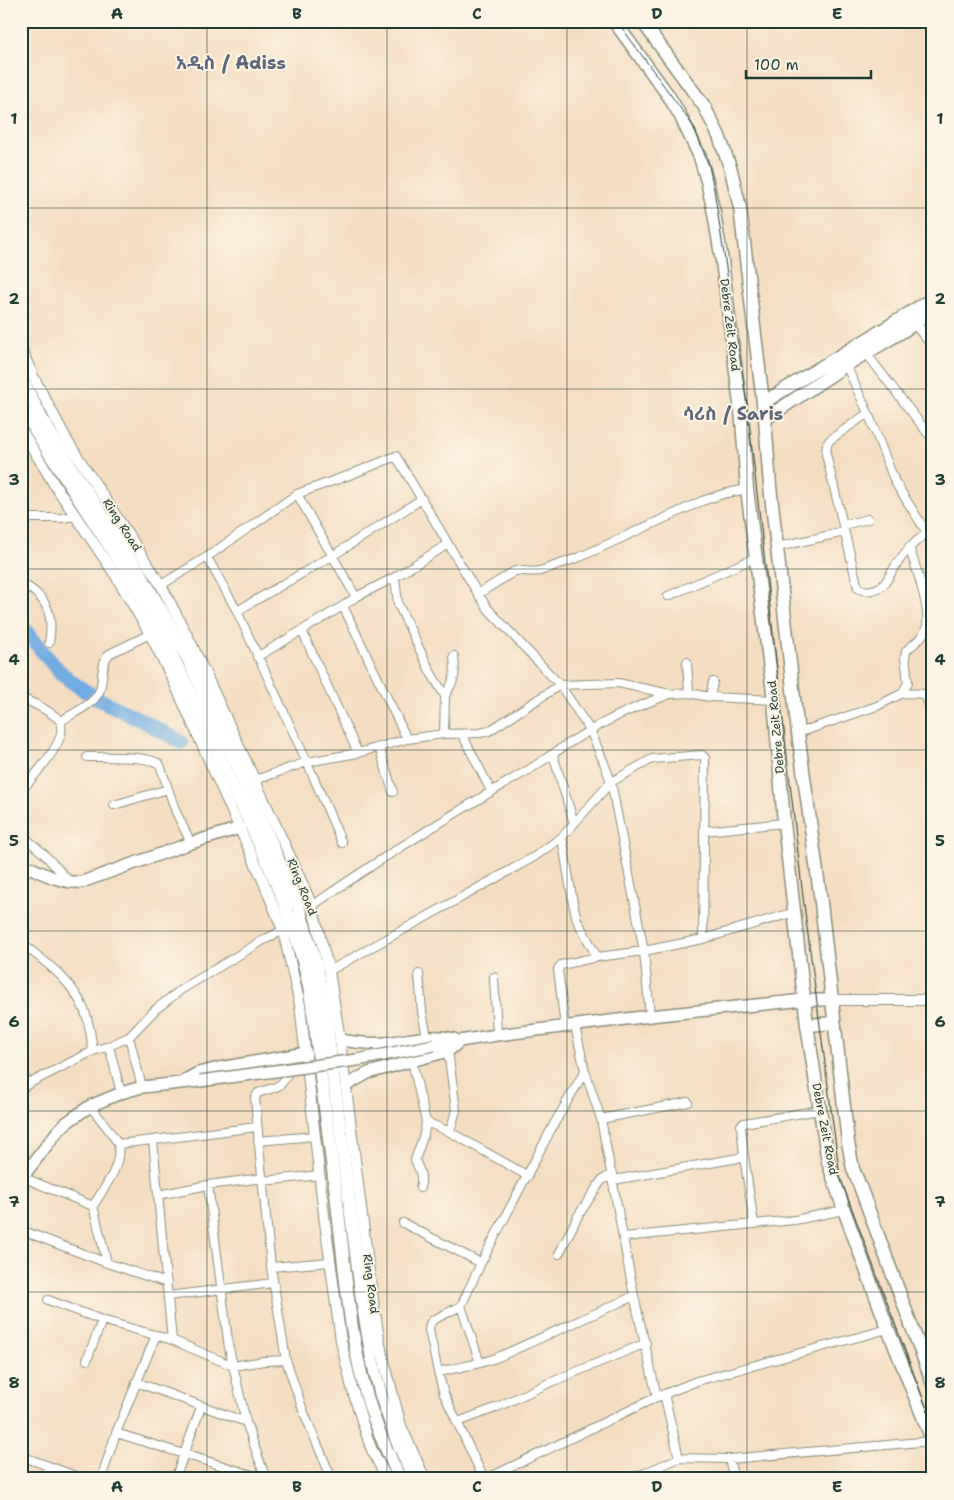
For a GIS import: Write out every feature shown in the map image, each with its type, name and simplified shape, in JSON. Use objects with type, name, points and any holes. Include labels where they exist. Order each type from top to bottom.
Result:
[{"type":"main road","name":"Debre Zeit Road","points":[[614,21],[668,95],[680,115],[700,157],[708,181],[722,261],[742,420],[747,489],[774,700],[784,823],[804,1000],[828,1162],[888,1329],[932,1442]]},
{"type":"main road","name":"Debre Zeit Road","points":[[642,21],[704,106],[719,136],[731,170],[740,208],[765,419],[770,486],[798,733],[820,894],[848,1142],[853,1169],[933,1384]]},
{"type":"main road","points":[[765,419],[846,365],[903,331],[911,319],[933,298]]},
{"type":"main road","points":[[762,404],[911,319],[933,311]]},
{"type":"main road","name":"Ring Road","points":[[21,377],[42,419],[72,469],[138,570],[190,663],[264,826],[298,908],[317,968],[327,1020],[362,1300],[372,1359],[383,1403],[414,1479]]},
{"type":"main road","name":"Ring Road","points":[[21,405],[39,437],[122,564],[157,626],[262,850],[290,916],[303,960],[312,1002],[348,1303],[358,1361],[374,1419],[400,1479]]},
{"type":"main road","points":[[25,865],[70,882],[82,882],[191,843],[240,828]]},
{"type":"main road","points":[[340,1040],[366,1044],[461,1040],[650,1016],[804,1000],[831,1000]]},
{"type":"main road","points":[[807,1025],[834,1023]]},
{"type":"main road","points":[[347,1084],[368,1073],[448,1051],[461,1040]]},
{"type":"main road","points":[[23,1174],[66,1123],[90,1106],[121,1092],[142,1087],[357,1060],[430,1041]]},
{"type":"main road","points":[[180,1083],[208,1070],[306,1053]]},
{"type":"street","points":[[911,319],[933,345]]},
{"type":"street","name":"Ring Road","points":[[21,349],[68,442],[161,585],[192,645],[312,906],[329,971],[347,1084],[371,1287],[380,1345],[401,1426],[425,1479]]},
{"type":"street","points":[[866,353],[933,440]]},
{"type":"street","points":[[846,365],[868,413],[895,482],[930,531],[909,548],[883,585],[867,591],[861,591],[858,588],[826,454],[827,444],[830,440],[868,413]]},
{"type":"street","points":[[21,429],[54,484],[116,576],[150,634],[174,682],[240,828],[283,930],[297,987],[330,1262],[342,1341],[352,1388],[371,1448],[387,1479]]},
{"type":"street","points":[[161,585],[207,557],[297,494],[396,456],[489,610],[560,685],[590,730],[611,782],[644,951],[650,1016]]},
{"type":"street","points":[[478,594],[515,571],[540,572],[580,557],[702,501],[747,489]]},
{"type":"street","points":[[297,494],[356,597]]},
{"type":"street","points":[[237,611],[332,556],[422,499]]},
{"type":"street","points":[[21,518],[76,516]]},
{"type":"street","points":[[777,547],[844,529],[868,519]]},
{"type":"street","points":[[257,657],[448,544]]},
{"type":"street","points":[[902,694],[908,682],[906,651],[920,639],[927,629],[923,591],[909,548]]},
{"type":"street","points":[[207,557],[237,611],[307,762],[342,843]]},
{"type":"street","points":[[668,596],[757,557]]},
{"type":"street","points":[[395,577],[398,604],[431,673],[445,696]]},
{"type":"street","points":[[21,583],[39,595],[47,606],[51,617],[52,630],[49,643]]},
{"type":"street","points":[[344,606],[407,739]]},
{"type":"street","points":[[302,630],[358,753]]},
{"type":"street","points":[[61,721],[96,697],[101,686],[105,658],[109,654],[150,634]]},
{"type":"street","points":[[444,734],[445,696],[456,674],[454,656]]},
{"type":"street","points":[[687,662],[689,693]]},
{"type":"street","points":[[710,697],[712,682]]},
{"type":"street","points":[[255,780],[307,762],[358,753],[407,739],[490,731],[560,685],[618,683],[670,694],[689,693],[710,697],[774,700]]},
{"type":"street","points":[[798,733],[870,709],[902,694],[925,694],[933,691]]},
{"type":"street","points":[[312,906],[355,876],[491,791],[553,755],[590,730],[670,694]]},
{"type":"street","points":[[925,694],[933,716]]},
{"type":"street","points":[[21,698],[43,707],[61,721],[62,731],[59,740],[50,754],[21,791]]},
{"type":"street","points":[[462,734],[491,791]]},
{"type":"street","points":[[379,747],[394,792]]},
{"type":"street","points":[[553,755],[574,823]]},
{"type":"street","points":[[87,757],[110,756],[150,759],[157,762],[160,765],[176,812],[191,843]]},
{"type":"street","points":[[329,971],[534,857],[562,837],[611,782],[652,759],[665,757],[704,756],[704,939]]},
{"type":"street","points":[[21,775],[29,782]]},
{"type":"street","points":[[114,805],[168,789]]},
{"type":"street","points":[[704,831],[784,823]]},
{"type":"street","points":[[21,834],[44,854],[70,882]]},
{"type":"street","points":[[562,837],[573,904],[578,920],[597,957]]},
{"type":"street","points":[[21,879],[25,865]]},
{"type":"street","points":[[679,1458],[634,1296],[601,1119],[570,1027],[558,969],[561,965],[597,957],[644,951],[704,939],[795,912]]},
{"type":"street","points":[[21,1089],[93,1050],[129,1038],[156,1009],[182,989],[283,930]]},
{"type":"street","points":[[21,943],[61,977],[79,998],[86,1013],[93,1050]]},
{"type":"street","points":[[419,974],[422,1012],[430,1041]]},
{"type":"street","points":[[494,977],[497,1036]]},
{"type":"street","points":[[831,1000],[933,1000]]},
{"type":"street","points":[[129,1038],[142,1087]]},
{"type":"street","points":[[109,1046],[121,1092]]},
{"type":"street","points":[[448,1051],[456,1110],[450,1132]]},
{"type":"street","points":[[412,1061],[426,1122],[415,1160],[422,1180],[420,1188]]},
{"type":"street","points":[[289,1070],[280,1087],[258,1093],[255,1098],[271,1267],[286,1360],[304,1413],[332,1479]]},
{"type":"street","points":[[585,1071],[554,1124],[481,1263],[462,1306],[433,1320],[430,1324],[429,1330],[444,1394],[485,1479],[661,1395],[698,1381],[888,1329]]},
{"type":"street","points":[[21,1076],[30,1083]]},
{"type":"street","points":[[601,1119],[688,1102]]},
{"type":"street","points":[[90,1106],[118,1144],[117,1162],[114,1170],[92,1206],[107,1263]]},
{"type":"street","points":[[754,1224],[741,1125],[820,1110]]},
{"type":"street","points":[[426,1122],[450,1132],[528,1176]]},
{"type":"street","points":[[118,1144],[257,1127]]},
{"type":"street","points":[[258,1141],[315,1136]]},
{"type":"street","points":[[153,1140],[172,1340]]},
{"type":"street","points":[[559,1254],[578,1216],[602,1180],[744,1157]]},
{"type":"street","points":[[23,1174],[92,1206]]},
{"type":"street","points":[[158,1195],[208,1185],[320,1175]]},
{"type":"street","points":[[208,1185],[228,1348],[246,1422],[266,1479]]},
{"type":"street","points":[[624,1237],[795,1220],[844,1210]]},
{"type":"street","points":[[403,1223],[481,1263]]},
{"type":"street","points":[[21,1230],[107,1263],[167,1283]]},
{"type":"street","points":[[271,1267],[330,1262]]},
{"type":"street","points":[[168,1296],[273,1283]]},
{"type":"street","points":[[438,1372],[496,1358],[634,1296]]},
{"type":"street","points":[[48,1300],[102,1320],[172,1340],[233,1366],[286,1360]]},
{"type":"street","points":[[462,1306],[480,1363]]},
{"type":"street","points":[[87,1360],[102,1320]]},
{"type":"street","points":[[101,1479],[116,1433],[156,1335]]},
{"type":"street","points":[[458,1422],[646,1343]]},
{"type":"street","points":[[136,1382],[246,1422]]},
{"type":"street","points":[[175,1479],[201,1407]]},
{"type":"street","points":[[116,1433],[266,1479]]},
{"type":"street","points":[[631,1479],[679,1458],[729,1459],[932,1442]]},
{"type":"street","points":[[21,1456],[84,1479]]},
{"type":"street","points":[[729,1459],[734,1479]]},
{"type":"street","points":[[44,1479],[50,1466]]},
{"type":"waterway","points":[[21,626],[55,666],[75,684],[102,701],[181,742]]},
{"type":"tram line","points":[[617,21],[694,127],[709,166],[747,405],[803,897],[840,1177],[933,1425]]},
{"type":"district","name":"አዲስ / Adiss","points":[[231,63]]},
{"type":"district","name":"ሳሪስ / Saris","points":[[733,414]]}]
